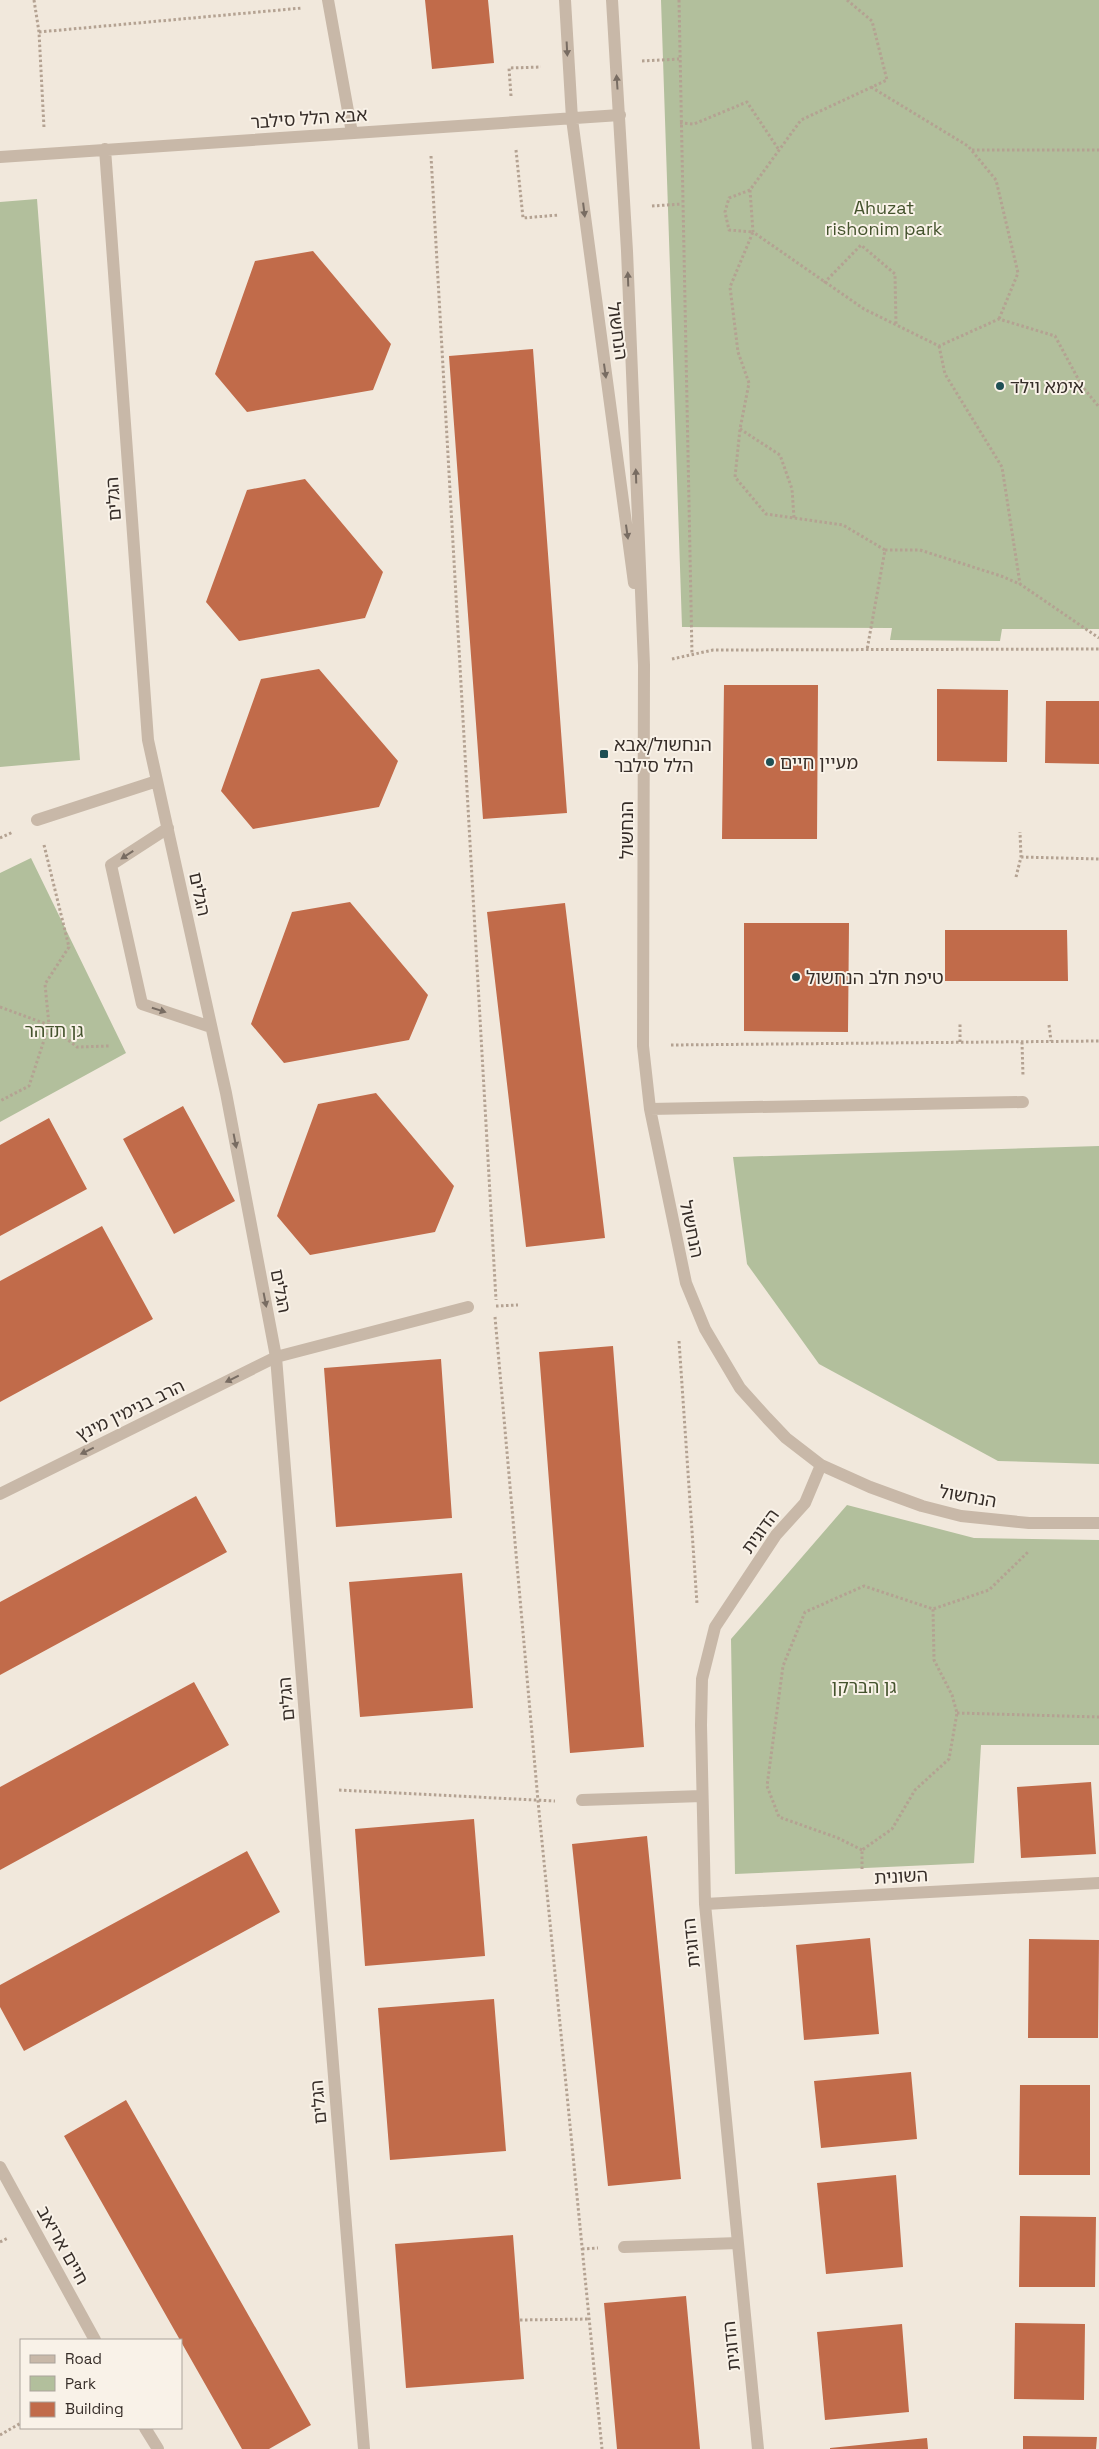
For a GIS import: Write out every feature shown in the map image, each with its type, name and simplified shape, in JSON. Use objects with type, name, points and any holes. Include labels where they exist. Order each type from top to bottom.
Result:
[{"type":"street","points":[[328,0],[352,133]]},
{"type":"street","name":"הנחשול","points":[[565,0],[572,119],[644,665]]},
{"type":"street","name":"הנחשול","points":[[612,0],[620,115],[644,665],[643,1046],[650,1109],[686,1283],[705,1329],[740,1388],[786,1438],[820,1465],[888,1493],[961,1516],[1029,1523],[1099,1523]]},
{"type":"street","name":"אבא הלל סילבר","points":[[0,157],[620,115]]},
{"type":"street","name":"הגלים","points":[[105,149],[148,740],[226,1093],[276,1357],[364,2449]]},
{"type":"street","points":[[37,820],[157,781]]},
{"type":"street","points":[[168,828],[111,865],[142,1004],[211,1027]]},
{"type":"street","points":[[650,1109],[1024,1102]]},
{"type":"street","name":"הרב בנימין מינץ","points":[[0,1494],[276,1357],[468,1307]]},
{"type":"street","name":"הדוגית","points":[[758,2449],[705,1904],[702,1796],[702,1679],[715,1627],[776,1535],[805,1503],[820,1465]]},
{"type":"street","points":[[582,1800],[702,1796]]},
{"type":"street","name":"השונית","points":[[705,1904],[1099,1882]]},
{"type":"street","name":"חיים אריאב","points":[[0,2167],[94,2339]]},
{"type":"street","points":[[624,2247],[738,2243]]},
{"type":"street","points":[[146,2429],[158,2449]]},
{"type":"path","points":[[34,0],[39,32],[45,154]]},
{"type":"path","points":[[679,0],[692,655]]},
{"type":"path","points":[[847,0],[872,21],[887,80],[802,120],[750,190],[729,198],[725,212],[730,230],[753,232],[864,309],[939,346]]},
{"type":"path","points":[[39,32],[278,11]]},
{"type":"path","points":[[871,87],[972,150],[996,180],[1018,273],[999,319]]},
{"type":"path","points":[[680,123],[694,124],[748,102],[779,150]]},
{"type":"path","points":[[430,128],[495,1306],[538,1801],[602,2449]]},
{"type":"path","points":[[972,150],[1099,150]]},
{"type":"path","points":[[750,190],[753,232],[730,287],[738,352],[749,383],[740,428],[735,477],[766,514],[843,525],[885,550],[920,550],[1001,576],[1020,584],[1099,638]]},
{"type":"path","points":[[824,283],[860,245],[895,274],[896,325]]},
{"type":"path","points":[[939,346],[999,319],[1055,336],[1082,386],[1099,407]]},
{"type":"path","points":[[939,346],[945,374],[1002,467],[1020,584]]},
{"type":"path","points":[[740,428],[780,456],[792,489],[794,518]]},
{"type":"path","points":[[867,650],[885,550]]},
{"type":"path","points":[[644,665],[713,650],[1099,649]]},
{"type":"path","points":[[0,1101],[29,1086],[49,1025],[45,984],[69,947],[37,820]]},
{"type":"path","points":[[1016,877],[1021,857],[1020,832]]},
{"type":"path","points":[[1021,857],[1099,859]]},
{"type":"path","points":[[0,1007],[49,1025],[77,1047],[110,1046]]},
{"type":"path","points":[[960,1024],[960,1042]]},
{"type":"path","points":[[1049,1025],[1051,1042]]},
{"type":"path","points":[[643,1046],[1099,1041]]},
{"type":"path","points":[[1022,1042],[1024,1102]]},
{"type":"path","points":[[678,1340],[698,1609]]},
{"type":"path","points":[[862,1850],[838,1838],[780,1817],[767,1786],[783,1666],[805,1612],[864,1586],[933,1610],[989,1590],[1059,1523]]},
{"type":"path","points":[[862,1850],[892,1829],[915,1790],[949,1759],[957,1713],[952,1695],[934,1660],[933,1610]]},
{"type":"path","points":[[957,1713],[1099,1717]]},
{"type":"path","points":[[311,1788],[538,1801]]},
{"type":"path","points":[[862,1850],[862,1895]]},
{"type":"path","points":[[520,2320],[589,2319]]},
{"type":"path","points":[[0,2435],[20,2424]]},
{"type":"green space","name":"Ahuzat rishonim park","points":[[661,0],[1099,0],[1099,629],[1002,629],[1000,641],[890,640],[892,628],[682,627]]},
{"type":"green space","points":[[37,199],[80,760],[0,767],[0,202]]},
{"type":"green space","name":"גן תדהר","points":[[31,858],[126,1053],[0,1122],[0,873]]},
{"type":"green space","points":[[1099,1146],[1099,1464],[998,1461],[819,1364],[747,1264],[733,1157]]},
{"type":"green space","name":"גן הברקן","points":[[847,1505],[974,1538],[1099,1540],[1099,1745],[981,1745],[974,1863],[735,1874],[731,1639]]},
{"type":"building","points":[[425,0],[488,0],[494,63],[432,69]]},
{"type":"building","points":[[313,251],[391,344],[373,390],[247,412],[215,374],[255,261]]},
{"type":"building","points":[[533,349],[567,813],[483,819],[449,356]]},
{"type":"building","points":[[305,479],[383,572],[365,618],[239,641],[206,602],[247,490]]},
{"type":"building","points":[[319,669],[398,761],[379,807],[253,829],[221,791],[261,679]]},
{"type":"building","name":"מעיין חיים","points":[[724,685],[818,685],[817,839],[722,839]]},
{"type":"building","points":[[937,689],[1008,690],[1007,762],[937,761]]},
{"type":"building","points":[[1046,701],[1099,701],[1099,764],[1045,763]]},
{"type":"building","points":[[350,902],[428,995],[409,1040],[284,1063],[251,1024],[292,912]]},
{"type":"building","points":[[565,903],[605,1238],[526,1247],[487,912]]},
{"type":"building","name":"טיפת חלב הנחשול","points":[[744,923],[849,923],[848,1032],[744,1031]]},
{"type":"building","points":[[945,930],[1067,930],[1068,981],[945,981]]},
{"type":"building","points":[[376,1093],[454,1186],[435,1232],[310,1255],[277,1216],[318,1104]]},
{"type":"building","points":[[183,1106],[235,1201],[174,1234],[123,1139]]},
{"type":"building","points":[[49,1118],[87,1189],[0,1236],[0,1145]]},
{"type":"building","points":[[102,1226],[153,1319],[0,1402],[0,1281]]},
{"type":"building","points":[[613,1346],[644,1747],[570,1753],[539,1352]]},
{"type":"building","points":[[441,1359],[452,1518],[336,1527],[324,1368]]},
{"type":"building","points":[[196,1496],[227,1552],[0,1675],[0,1602]]},
{"type":"building","points":[[462,1573],[473,1708],[360,1717],[349,1582]]},
{"type":"building","points":[[194,1682],[229,1745],[0,1870],[0,1787]]},
{"type":"building","points":[[1091,1782],[1096,1854],[1021,1858],[1017,1787]]},
{"type":"building","points":[[474,1819],[485,1956],[365,1966],[355,1829]]},
{"type":"building","points":[[647,1836],[681,2179],[608,2186],[572,1844]]},
{"type":"building","points":[[247,1851],[280,1912],[24,2051],[0,2007],[0,1985]]},
{"type":"building","points":[[870,1938],[879,2034],[804,2040],[796,1945]]},
{"type":"building","points":[[1029,1939],[1099,1940],[1098,2038],[1028,2038]]},
{"type":"building","points":[[494,1999],[506,2151],[390,2160],[378,2008]]},
{"type":"building","points":[[911,2072],[917,2139],[821,2148],[814,2081]]},
{"type":"building","points":[[1020,2085],[1090,2085],[1090,2175],[1019,2175]]},
{"type":"building","points":[[126,2100],[311,2425],[269,2449],[242,2449],[182,2343],[182,2339],[179,2339],[64,2136]]},
{"type":"building","points":[[896,2175],[903,2267],[826,2274],[817,2183]]},
{"type":"building","points":[[1020,2216],[1096,2217],[1095,2287],[1019,2287]]},
{"type":"building","points":[[513,2235],[524,2379],[406,2388],[395,2244]]},
{"type":"building","points":[[686,2296],[700,2449],[617,2449],[604,2303]]},
{"type":"building","points":[[1015,2323],[1085,2324],[1084,2400],[1014,2399]]},
{"type":"building","points":[[902,2324],[909,2412],[825,2420],[817,2332]]},
{"type":"building","points":[[1023,2436],[1097,2437],[1096,2449],[1023,2449]]},
{"type":"building","points":[[927,2438],[928,2449],[830,2449],[830,2448]]},
{"type":"place","name":"אימא וילד","points":[[1000,386]]},
{"type":"place","name":"הנחשול/אבא הלל סילבר","points":[[604,754]]},
{"type":"place","name":"מעיין חיים","points":[[770,762]]},
{"type":"place","name":"טיפת חלב הנחשול","points":[[796,977]]}]
